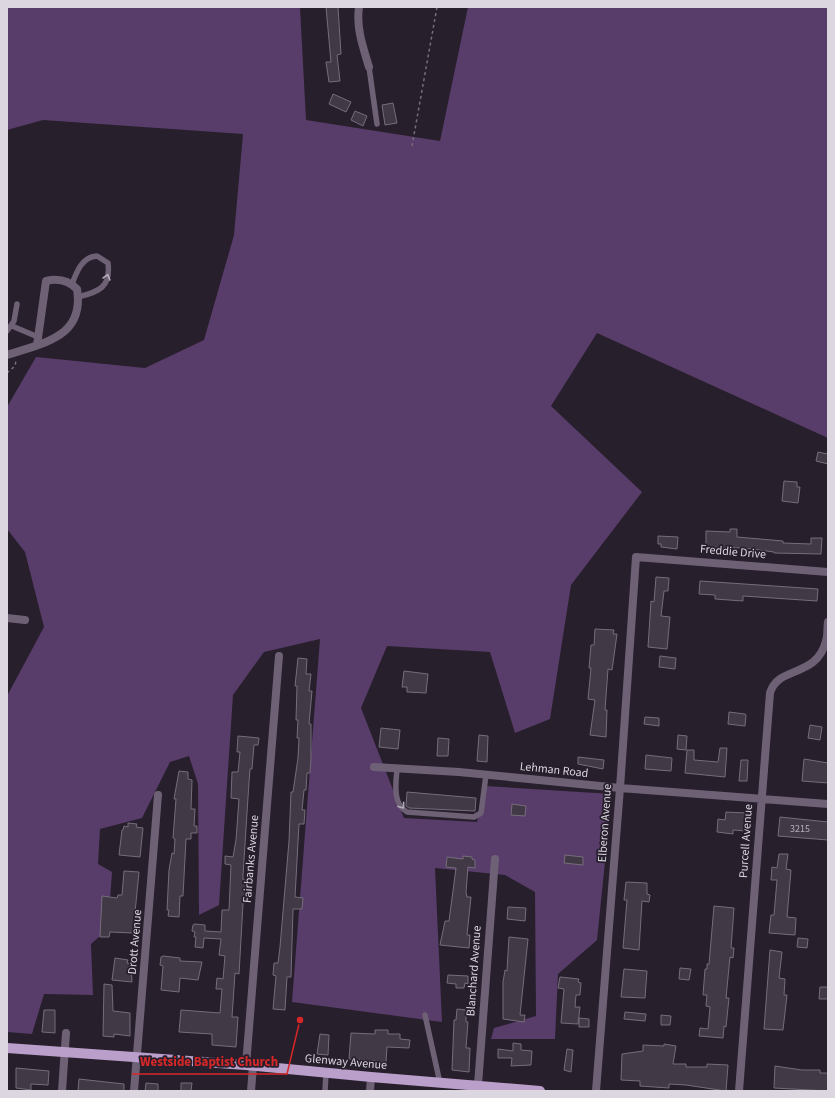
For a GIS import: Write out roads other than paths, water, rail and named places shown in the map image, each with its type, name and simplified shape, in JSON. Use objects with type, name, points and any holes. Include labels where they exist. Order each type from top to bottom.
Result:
[{"type":"main road","name":"Glenway Avenue","points":[[7,1048],[250,1065],[371,1077],[441,1087],[478,1085],[540,1091]]},
{"type":"street","points":[[359,7],[358,23],[360,39],[369,67]]},
{"type":"street","points":[[7,355],[37,341],[56,339],[66,331],[77,311],[77,289],[72,284],[54,279],[46,281],[37,341]]},
{"type":"street","name":"Freddie Drive","points":[[636,557],[828,572]]},
{"type":"street","name":"Elberon Avenue","points":[[596,1091],[620,788],[636,557]]},
{"type":"street","points":[[7,618],[25,620]]},
{"type":"street","name":"Purcell Avenue","points":[[739,1091],[761,799],[772,688],[779,679],[806,668],[819,656],[826,640],[828,622]]},
{"type":"street","name":"Fairbanks Avenue","points":[[251,1091],[250,1065],[279,656]]},
{"type":"street","name":"Lehman Road","points":[[374,767],[828,804]]},
{"type":"street","name":"Drott Avenue","points":[[134,1091],[158,795]]},
{"type":"street","name":"Blanchard Avenue","points":[[478,1085],[495,859]]},
{"type":"street","points":[[62,1091],[66,1033]]},
{"type":"street","points":[[370,1091],[371,1077]]},
{"type":"lane","points":[[369,67],[377,124]]},
{"type":"lane","points":[[72,284],[81,265],[87,259],[97,256],[108,263],[108,279],[103,287],[94,293],[78,297]]},
{"type":"lane","points":[[7,331],[12,326],[17,304]]},
{"type":"lane","points":[[12,326],[37,341]]},
{"type":"lane","points":[[397,769],[396,792],[403,810],[407,812],[474,817],[481,813],[486,775]]},
{"type":"lane","points":[[425,1014],[441,1087]]},
{"type":"lane","points":[[325,1091],[326,1073]]},
{"type":"place","name":"Westside Baptist Church","points":[[300,1020]]}]
